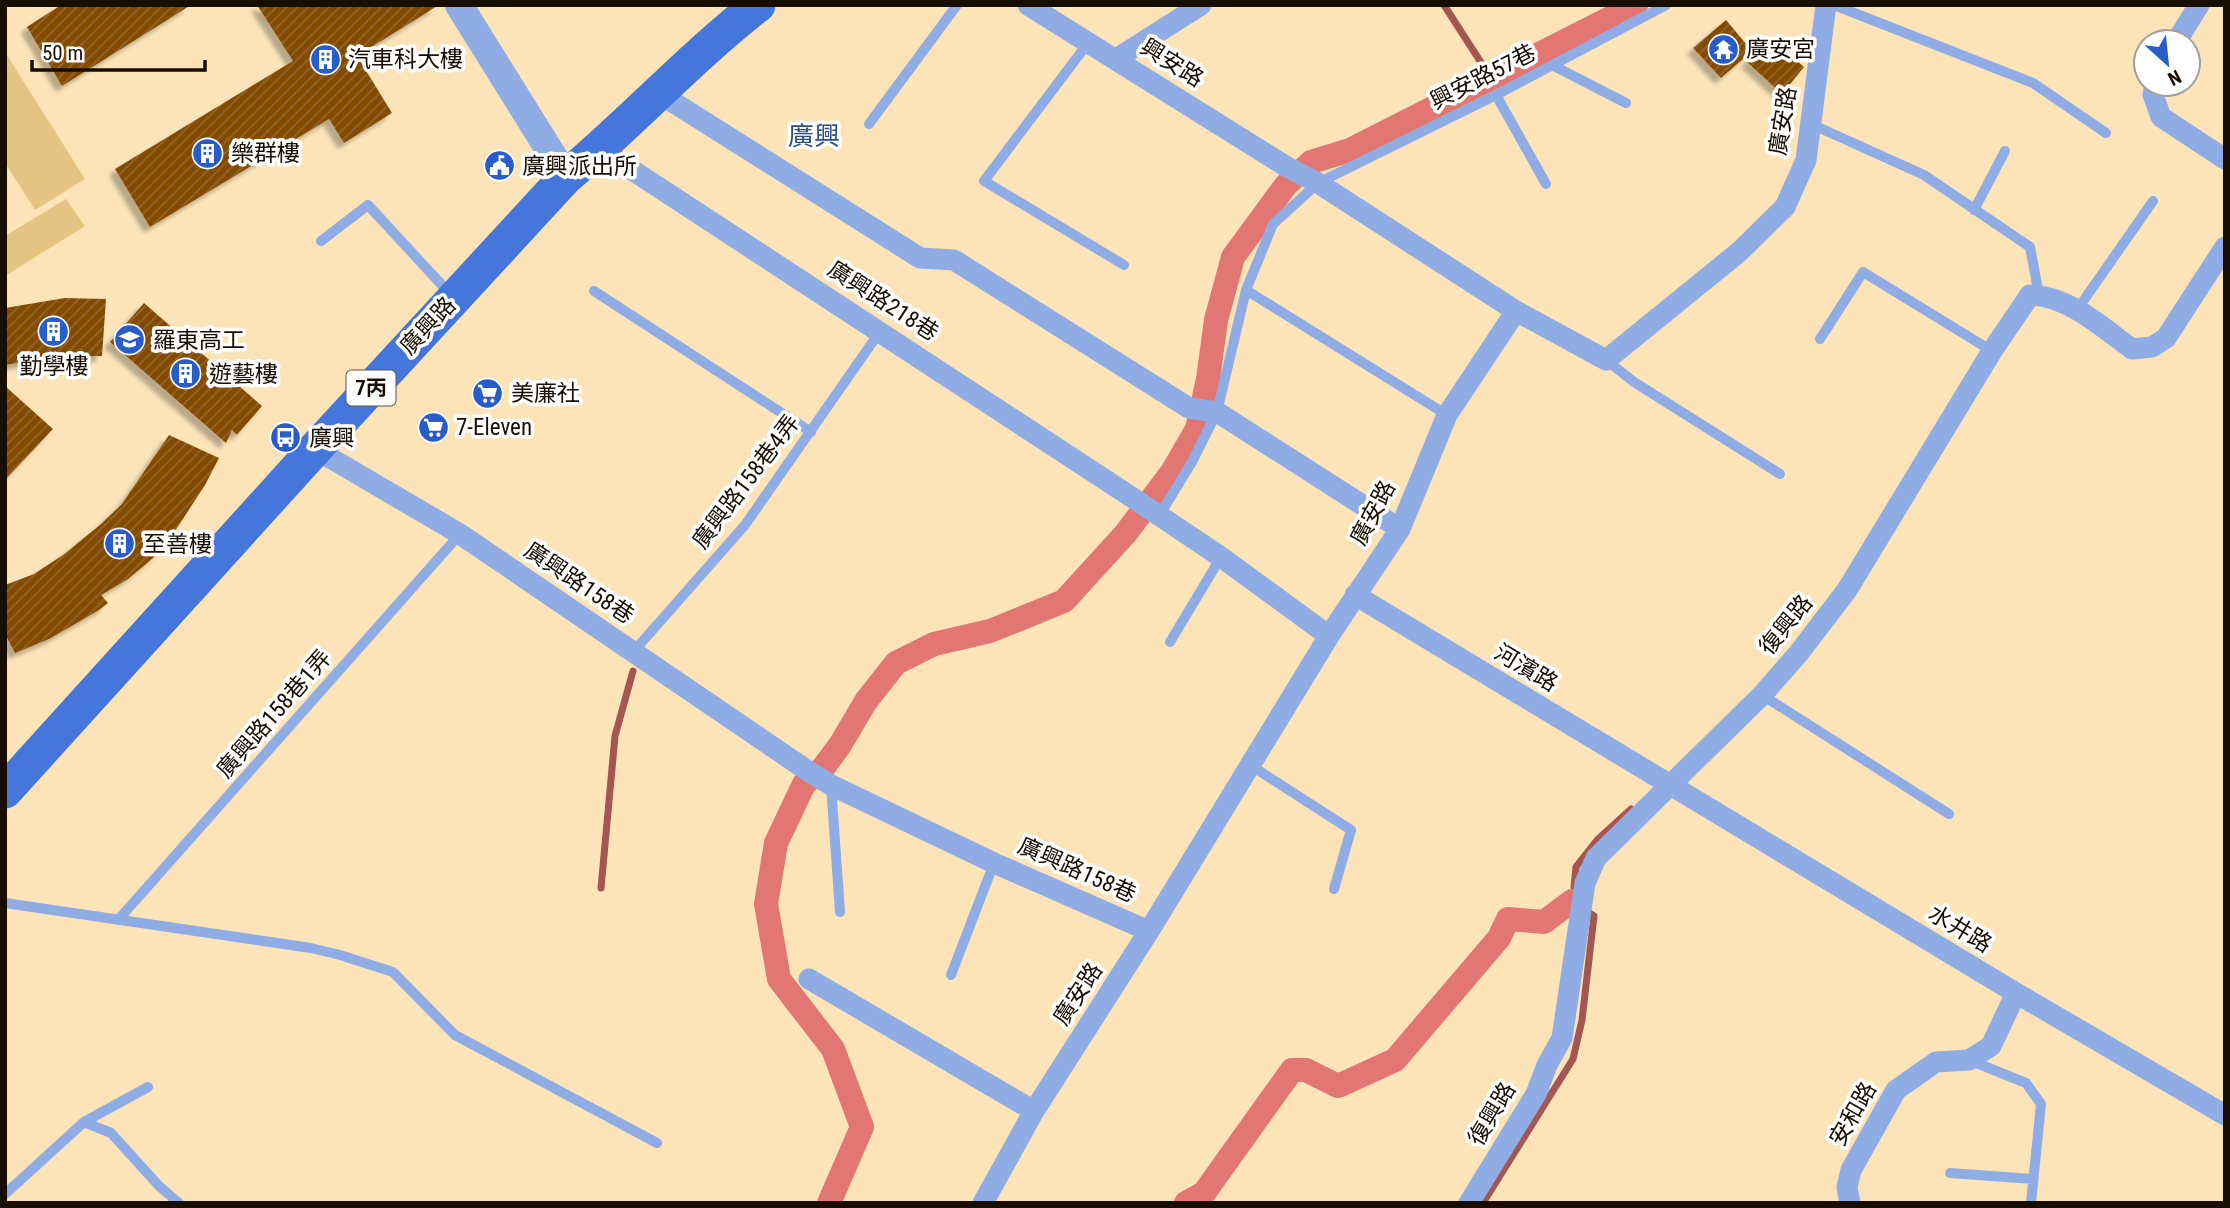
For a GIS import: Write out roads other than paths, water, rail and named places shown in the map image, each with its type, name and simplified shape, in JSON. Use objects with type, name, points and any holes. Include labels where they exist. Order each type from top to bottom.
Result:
[{"type":"main road","name":"廣興路","points":[[5,791],[566,177],[600,149],[732,16],[758,5]]},
{"type":"street","points":[[459,5],[566,177]]},
{"type":"street","name":"興安路","points":[[1028,5],[1318,184]]},
{"type":"street","points":[[1116,59],[1200,5]]},
{"type":"street","name":"廣安路","points":[[1606,360],[1739,252],[1786,207],[1806,160],[1826,5]]},
{"type":"street","points":[[2185,28],[2199,5]]},
{"type":"street","points":[[657,92],[920,258],[954,260],[1189,408],[1217,412],[1400,529]]},
{"type":"street","points":[[2154,98],[2161,117],[2225,159]]},
{"type":"street","name":"廣興路218巷","points":[[600,149],[1159,516]]},
{"type":"street","points":[[1318,184],[1517,311],[1606,360]]},
{"type":"street","points":[[2039,295],[2077,310],[2133,349],[2152,347],[2165,338],[2225,247]]},
{"type":"street","name":"復興路","points":[[1469,1203],[1536,1094],[1547,1065],[1562,1038],[1585,883],[1596,858],[1762,695],[1798,654],[1847,590],[1992,351],[2030,295],[2039,295]]},
{"type":"street","name":"廣安路","points":[[983,1203],[1034,1111],[1149,931],[1329,636],[1400,529],[1447,415],[1517,311]]},
{"type":"street","name":"廣興路158巷","points":[[315,449],[460,534],[831,785],[994,863],[1149,931]]},
{"type":"street","points":[[1159,516],[1221,557],[1329,636]]},
{"type":"street","name":"河濱路","points":[[1355,595],[1671,785]]},
{"type":"street","name":"水井路","points":[[1671,785],[2016,993],[2225,1115]]},
{"type":"street","points":[[808,979],[1034,1111]]},
{"type":"street","points":[[1969,1060],[1992,1046],[2016,993]]},
{"type":"street","name":"安和路","points":[[1850,1203],[1847,1187],[1851,1170],[1896,1090],[1936,1062],[1969,1060]]},
{"type":"lane","points":[[869,124],[957,5]]},
{"type":"lane","name":"興安路57巷","points":[[1159,516],[1192,462],[1217,412],[1246,290],[1273,225],[1318,184],[1496,95],[1666,5]]},
{"type":"lane","points":[[1834,5],[2033,83],[2106,133]]},
{"type":"lane","points":[[1088,43],[984,181],[1124,265]]},
{"type":"lane","points":[[1552,65],[1626,103]]},
{"type":"lane","points":[[1496,95],[1546,184]]},
{"type":"lane","points":[[1811,124],[1924,176],[2030,247],[2039,295]]},
{"type":"lane","points":[[1974,210],[2005,151]]},
{"type":"lane","points":[[2077,310],[2153,201]]},
{"type":"lane","points":[[321,241],[368,205],[454,298]]},
{"type":"lane","points":[[1821,339],[1863,272],[1992,351]]},
{"type":"lane","points":[[1246,290],[1447,415]]},
{"type":"lane","points":[[594,291],[811,432]]},
{"type":"lane","name":"廣興路158巷4弄","points":[[634,651],[745,525],[881,331]]},
{"type":"lane","points":[[1606,360],[1634,382],[1780,474]]},
{"type":"lane","name":"廣興路158巷1弄","points":[[118,920],[460,534]]},
{"type":"lane","points":[[1170,642],[1221,557]]},
{"type":"lane","points":[[1762,695],[1949,814]]},
{"type":"lane","points":[[1250,765],[1351,830],[1334,889]]},
{"type":"lane","points":[[831,785],[840,912]]},
{"type":"lane","points":[[951,975],[994,863]]},
{"type":"lane","points":[[5,903],[311,948],[393,972],[455,1035],[657,1143]]},
{"type":"lane","points":[[1969,1060],[2026,1083],[2041,1104],[2031,1203]]},
{"type":"lane","points":[[5,1194],[84,1122],[148,1087]]},
{"type":"lane","points":[[84,1122],[111,1133],[159,1186],[179,1203]]},
{"type":"lane","points":[[1950,1173],[2033,1179]]},
{"type":"waterway","points":[[1444,5],[1491,78]]},
{"type":"waterway","points":[[829,1203],[862,1127],[833,1049],[779,979],[766,904],[776,843],[804,784],[823,768],[866,701],[896,663],[934,644],[990,631],[1064,601],[1126,533],[1172,472],[1197,429],[1208,379],[1216,320],[1233,257],[1286,185],[1311,162],[1350,150],[1636,5]]},
{"type":"waterway","points":[[601,888],[615,736],[633,671]]},
{"type":"waterway","points":[[1574,887],[1576,867],[1598,839],[1631,809]]},
{"type":"waterway","points":[[1186,1203],[1204,1193],[1292,1070],[1306,1070],[1338,1086],[1395,1060],[1499,938],[1508,919],[1544,922],[1572,901]]},
{"type":"waterway","points":[[1483,1203],[1573,1059],[1582,1020],[1594,916],[1585,910]]},
{"type":"place","name":"廣安宮","points":[[1723,49]]},
{"type":"place","name":"汽車科大樓","points":[[325,59]]},
{"type":"place","name":"樂群樓","points":[[208,153]]},
{"type":"place","name":"廣興派出所","points":[[499,166]]},
{"type":"place","name":"勤學樓","points":[[54,332]]},
{"type":"place","name":"羅東高工","points":[[130,340]]},
{"type":"place","name":"遊藝樓","points":[[186,374]]},
{"type":"place","name":"美廉社","points":[[488,393]]},
{"type":"place","name":"7-Eleven","points":[[433,427]]},
{"type":"place","name":"廣興","points":[[286,438]]},
{"type":"place","name":"至善樓","points":[[120,544]]},
{"type":"district","name":"廣興","points":[[814,136]]}]
